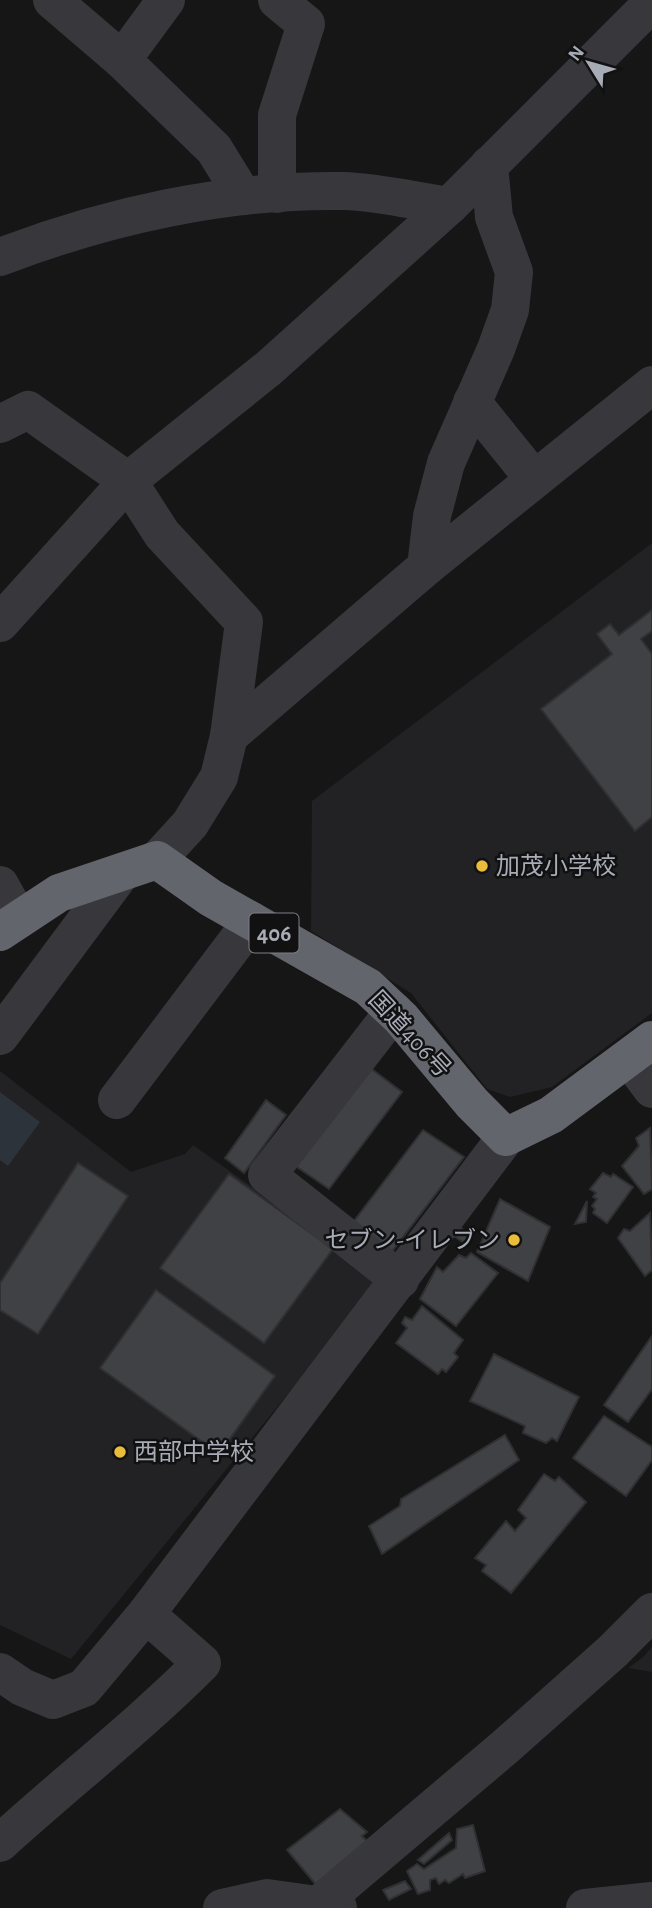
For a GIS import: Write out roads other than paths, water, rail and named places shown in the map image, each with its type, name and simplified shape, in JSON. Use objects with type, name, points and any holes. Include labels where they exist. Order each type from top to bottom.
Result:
[{"type":"highway","name":"国道406号","points":[[140,866],[211,898],[368,987],[394,1012],[472,1103],[506,1137]]},
{"type":"highway","points":[[9,926],[59,892],[140,866]]},
{"type":"highway","points":[[506,1137],[551,1115],[641,1049]]},
{"type":"street","points":[[52,0],[122,60],[260,195]]},
{"type":"street","points":[[122,60],[166,0]]},
{"type":"street","points":[[260,195],[276,115],[306,24],[276,0]]},
{"type":"street","points":[[0,623],[128,481],[270,369],[645,22]]},
{"type":"street","points":[[426,567],[432,516],[446,463],[510,310],[514,272],[494,217],[489,165]]},
{"type":"street","points":[[0,257],[57,235],[156,211],[260,195],[345,191],[449,206]]},
{"type":"street","points":[[229,736],[426,567],[652,385]]},
{"type":"street","points":[[472,402],[534,480]]},
{"type":"street","points":[[0,424],[28,410],[128,481],[162,534],[244,622],[229,736],[219,777],[190,824],[140,866],[0,1036]]},
{"type":"street","points":[[0,885],[9,926]]},
{"type":"street","points":[[117,1100],[252,921]]},
{"type":"street","points":[[394,1012],[267,1175],[400,1280]]},
{"type":"street","points":[[641,1049],[652,1090]]},
{"type":"street","points":[[0,1672],[53,1700],[83,1688],[146,1614],[506,1137]]},
{"type":"street","points":[[222,1908],[267,1898],[324,1908],[613,1651],[652,1612]]},
{"type":"street","points":[[0,1843],[60,1788],[162,1704],[202,1663],[146,1614]]},
{"type":"street","points":[[585,1908],[652,1901]]},
{"type":"place","name":"加茂小学校","points":[[482,866]]},
{"type":"place","name":"セブン-イレブン","points":[[514,1240]]},
{"type":"place","name":"西部中学校","points":[[120,1452]]}]
